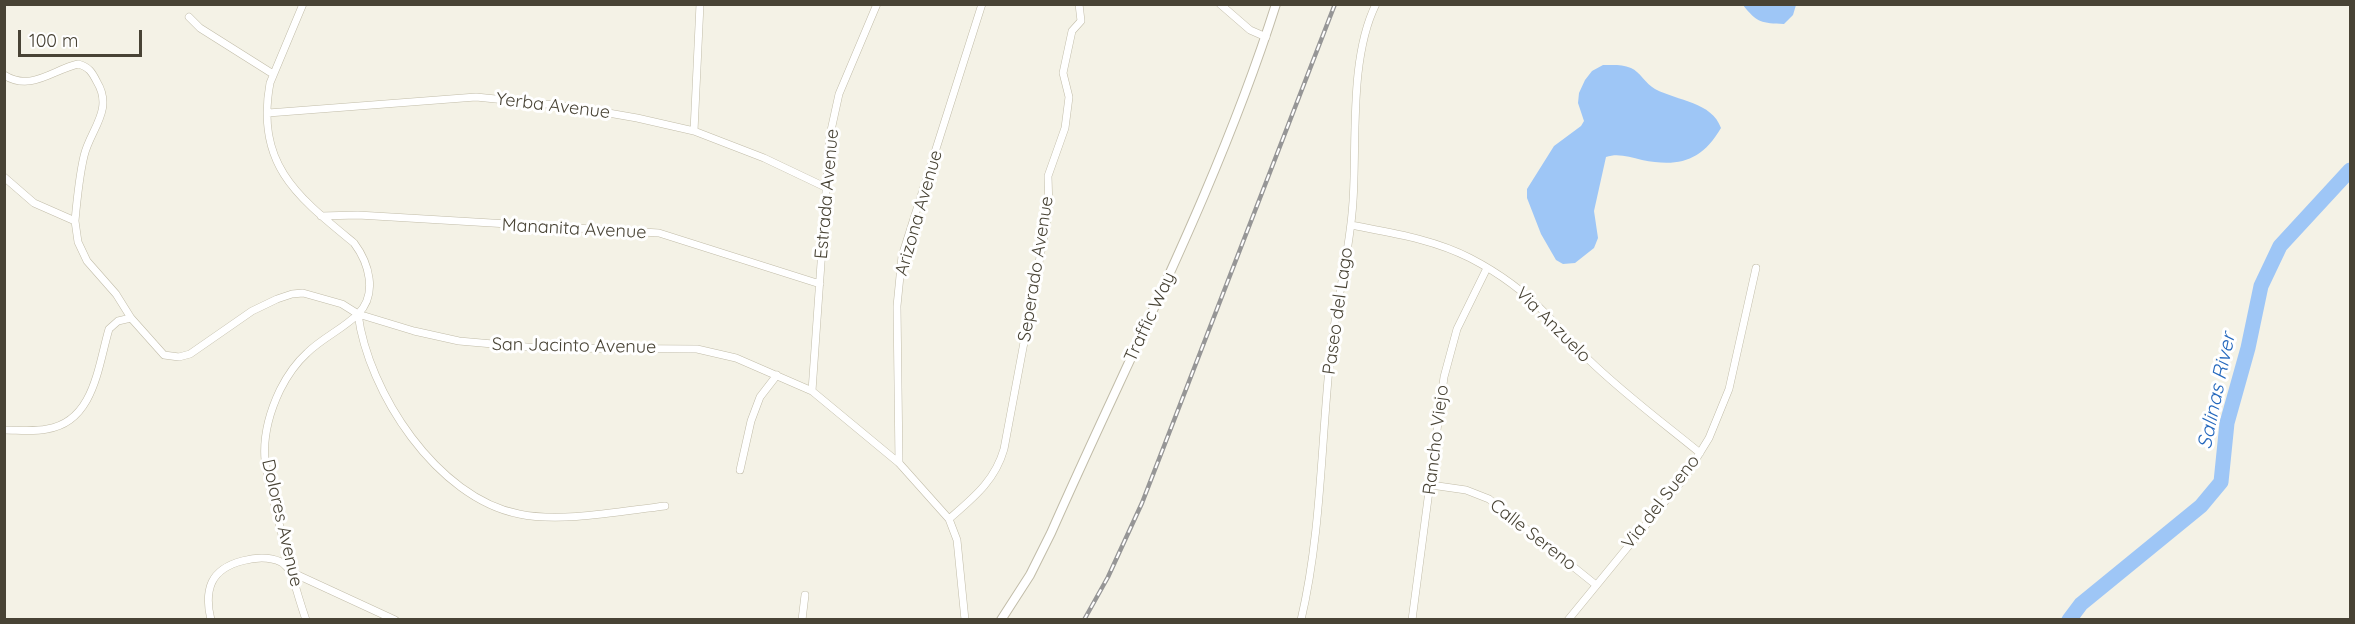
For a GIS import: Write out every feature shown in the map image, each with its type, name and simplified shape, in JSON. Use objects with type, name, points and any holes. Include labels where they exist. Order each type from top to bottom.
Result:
[{"type":"street","points":[[303,4],[273,74],[268,96],[272,146],[282,172],[296,193],[354,243],[367,264],[370,272],[369,287],[363,307],[358,314],[360,334],[369,359],[397,415],[424,452],[443,471],[477,498],[498,508],[533,516],[612,512],[665,506]]},
{"type":"street","points":[[694,131],[700,4]]},
{"type":"street","name":"Estrada Avenue","points":[[812,391],[825,187],[831,135],[839,94],[878,4]]},
{"type":"street","name":"Arizona Avenue","points":[[899,463],[897,306],[902,256],[982,4]]},
{"type":"street","name":"Seperado Avenue","points":[[949,519],[986,486],[1001,459],[1042,255],[1049,209],[1048,176],[1065,128],[1069,97],[1063,73],[1072,31],[1081,21],[1079,4]]},
{"type":"street","points":[[1221,4],[1250,30],[1266,37]]},
{"type":"street","name":"Traffic Way","points":[[1001,620],[1030,574],[1051,533],[1140,338],[1212,174],[1266,37],[1276,4]]},
{"type":"street","name":"Paseo del Lago","points":[[1301,620],[1310,580],[1330,356],[1351,225],[1361,54],[1369,19],[1376,4]]},
{"type":"street","points":[[189,17],[200,28],[273,74]]},
{"type":"street","points":[[4,75],[16,81],[30,82],[78,64],[89,68],[99,85],[104,108],[84,153],[75,221],[78,242],[87,261],[116,294],[131,318],[117,321],[109,329],[90,396],[85,406],[74,417],[49,429],[4,430]]},
{"type":"street","name":"Yerba Avenue","points":[[268,113],[476,97],[574,107],[694,131],[764,158],[825,187]]},
{"type":"street","points":[[4,177],[34,203],[75,221]]},
{"type":"street","name":"Mananita Avenue","points":[[321,216],[358,215],[659,233],[820,284]]},
{"type":"street","name":"Via Anzuelo","points":[[1351,225],[1422,240],[1446,248],[1487,268],[1531,299],[1609,379],[1700,453]]},
{"type":"street","name":"Rancho Viejo","points":[[1412,620],[1449,352],[1467,306],[1487,268]]},
{"type":"street","name":"Via del Sueno","points":[[1568,620],[1685,477],[1700,453],[1722,411],[1729,389],[1756,268]]},
{"type":"street","name":"San Jacinto Avenue","points":[[131,318],[164,355],[171,357],[190,354],[252,311],[292,294],[303,293],[342,304],[358,314],[414,331],[459,341],[506,347],[697,349],[736,358],[812,391],[899,463],[949,519],[957,540],[965,620]]},
{"type":"street","name":"Dolores Avenue","points":[[306,620],[291,572],[265,460],[270,415],[281,388],[308,351],[358,314]]},
{"type":"street","points":[[740,470],[750,421],[760,397],[777,375]]},
{"type":"street","name":"Calle Sereno","points":[[1431,484],[1466,490],[1489,499],[1596,585]]},
{"type":"street","points":[[211,620],[208,601],[212,581],[224,569],[247,561],[266,559],[282,563],[291,572],[395,620]]},
{"type":"street","points":[[802,620],[805,595]]},
{"type":"water","points":[[1743,5],[1796,5],[1793,15],[1784,24],[1760,21]]},
{"type":"water","points":[[1603,65],[1621,65],[1631,68],[1655,89],[1702,107],[1717,119],[1721,128],[1697,155],[1678,162],[1655,162],[1619,155],[1606,157],[1594,211],[1598,238],[1594,248],[1575,263],[1563,264],[1556,260],[1541,234],[1527,198],[1527,189],[1554,146],[1581,126],[1584,121],[1578,103],[1579,93],[1592,71]]},
{"type":"waterway","name":"Salinas River","points":[[2069,620],[2081,604],[2201,506],[2221,482],[2227,423],[2248,348],[2261,286],[2280,246],[2350,170]]},
{"type":"railway","points":[[1084,620],[1108,577],[1142,503],[1335,4]]}]
